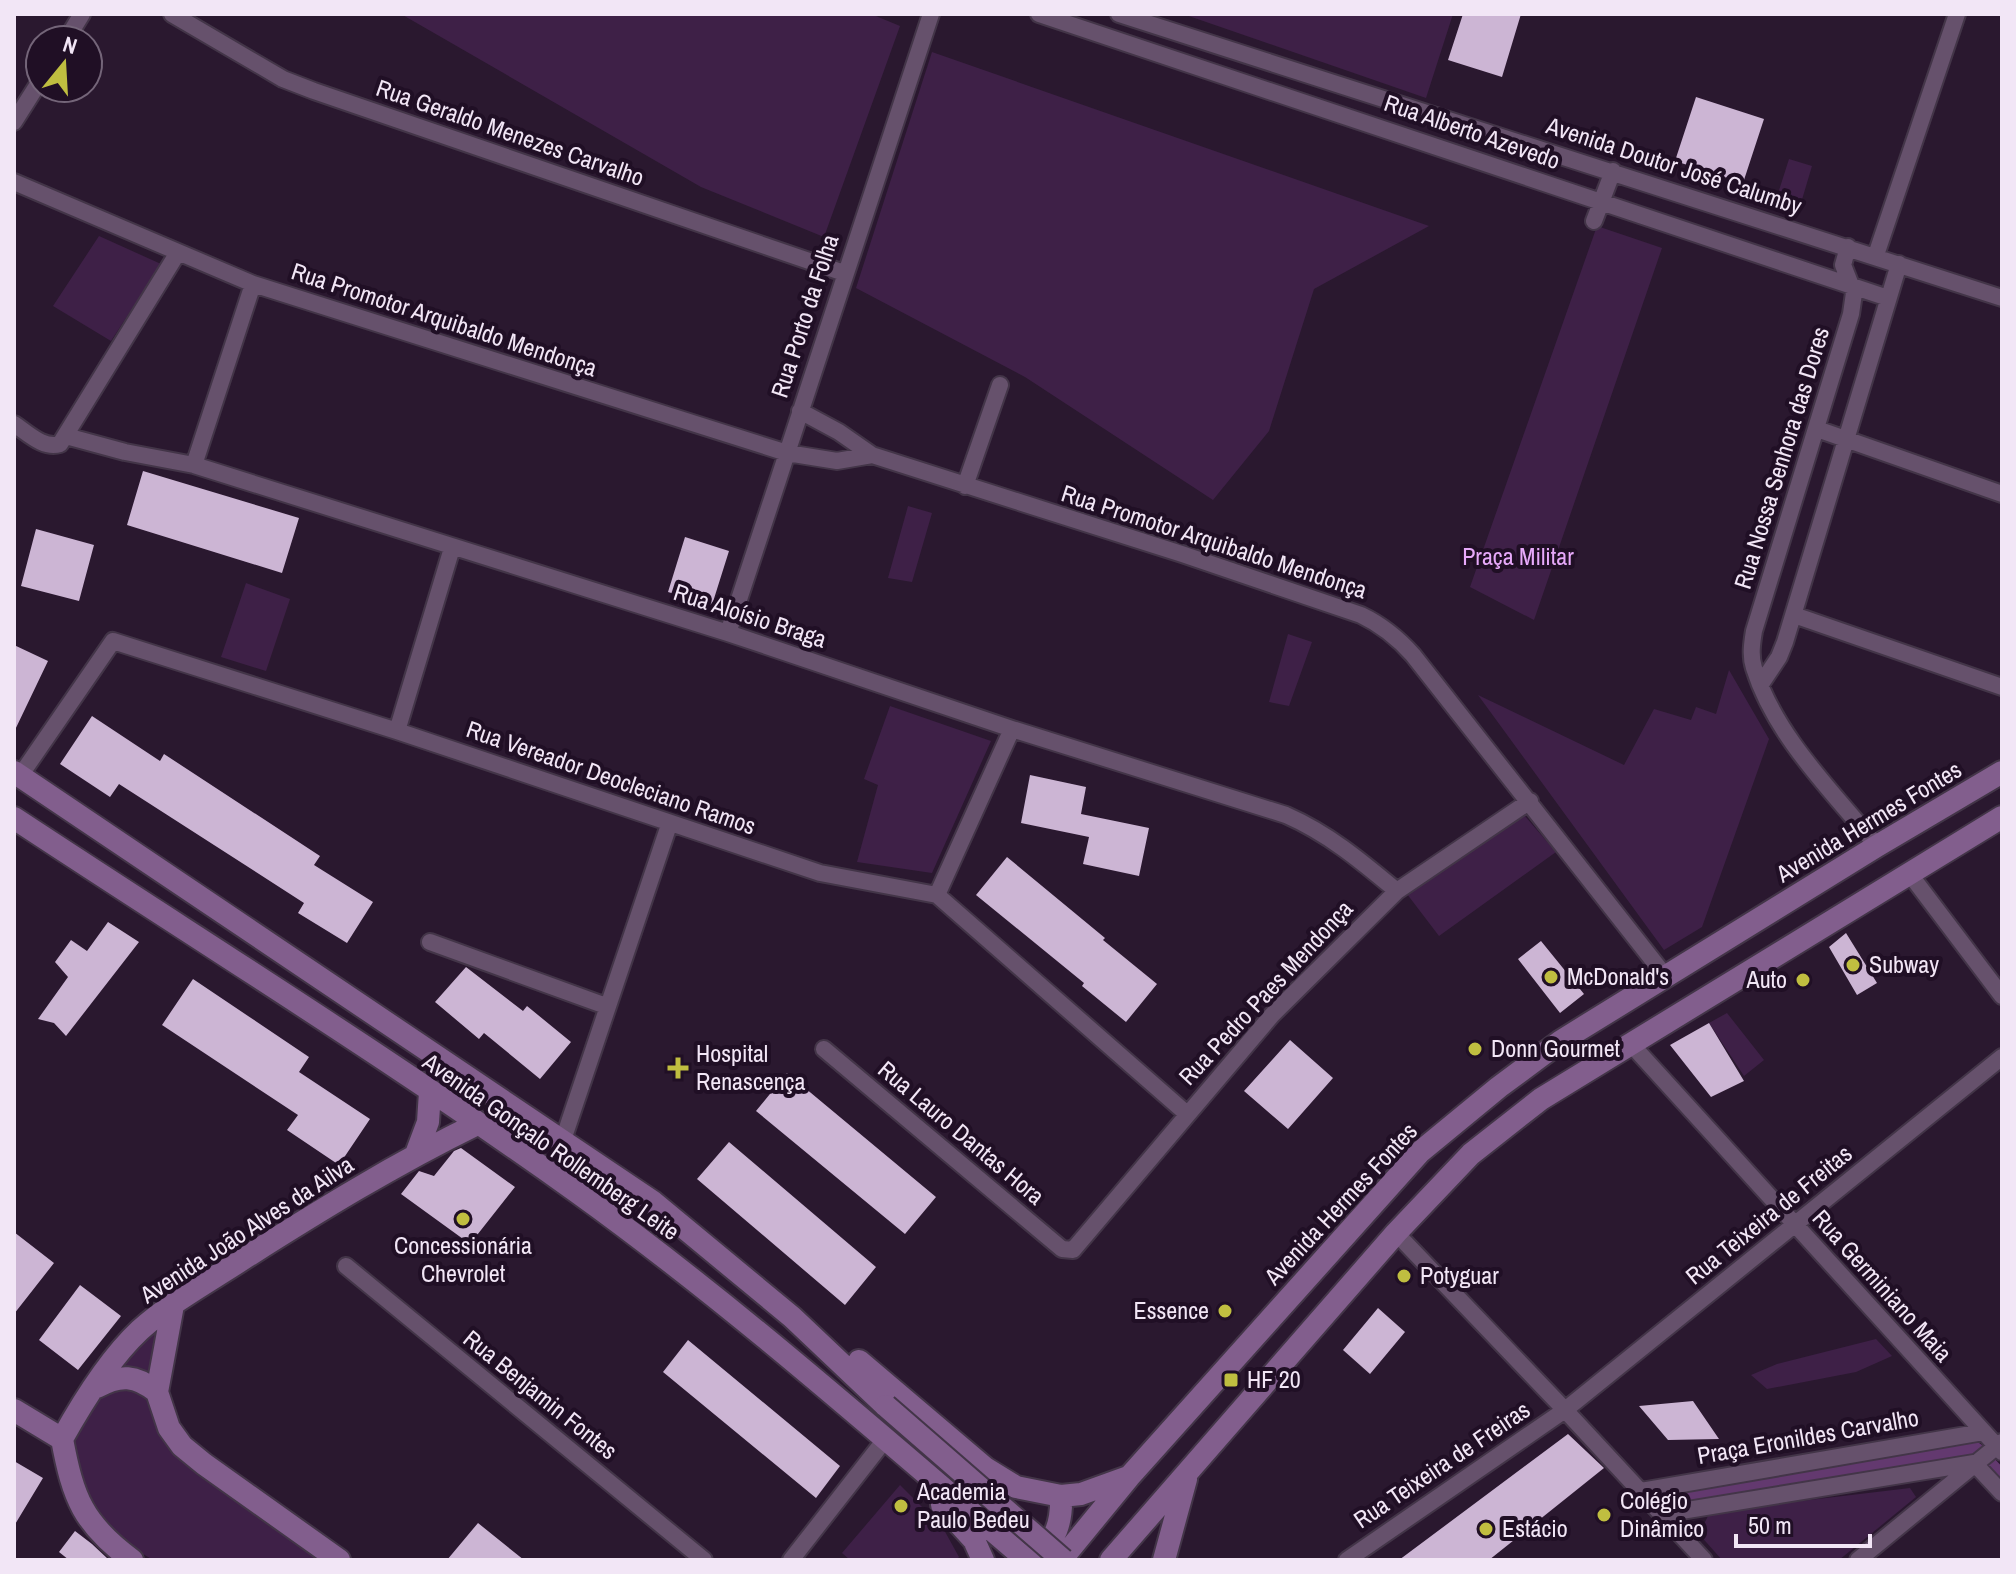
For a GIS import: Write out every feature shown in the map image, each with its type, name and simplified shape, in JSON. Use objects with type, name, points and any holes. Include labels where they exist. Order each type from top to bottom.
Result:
[{"type":"main road","name":"Avenida Hermes Fontes","points":[[1062,1560],[1129,1477],[1354,1222],[1420,1152],[1561,1041],[2002,772]]},
{"type":"main road","name":"Avenida Gonçalo Rollemberg Leite","points":[[17,774],[653,1202],[792,1317],[886,1406],[1062,1560]]},
{"type":"main road","points":[[1111,1560],[1396,1233],[1471,1154],[1541,1099],[2002,817]]},
{"type":"main road","name":"Avenida Gonçalo Rollemberg Leite","points":[[14,818],[578,1193],[715,1298],[1027,1560]]},
{"type":"main road","points":[[416,1154],[428,1122],[430,1092]]},
{"type":"main road","name":"Avenida João Alves da Ailva","points":[[62,1439],[93,1389],[139,1331],[173,1305],[297,1224],[416,1154],[477,1124]]},
{"type":"main road","points":[[173,1305],[157,1392],[169,1428],[182,1446],[204,1464],[339,1560]]},
{"type":"main road","points":[[792,1317],[828,1337],[1002,1480],[1016,1487],[1061,1496],[1095,1490],[1129,1477]]},
{"type":"main road","points":[[802,1371],[960,1523],[974,1540],[983,1560]]},
{"type":"main road","points":[[93,1389],[125,1376],[136,1378],[157,1392]]},
{"type":"main road","points":[[14,1410],[62,1439],[70,1478],[82,1510],[94,1527],[132,1560]]},
{"type":"main road","points":[[1164,1560],[1188,1470]]},
{"type":"main road","points":[[1035,1560],[1054,1537],[1060,1524],[1061,1496]]},
{"type":"street","name":"Rua Geraldo Menezes Carvalho","points":[[172,14],[283,79],[314,91],[844,273]]},
{"type":"street","name":"Rua Porto da Folha","points":[[728,633],[931,14]]},
{"type":"street","name":"Rua Alberto Azevedo","points":[[1039,14],[1888,298]]},
{"type":"street","name":"Avenida Doutor José Calumby","points":[[1119,14],[2002,298]]},
{"type":"street","points":[[1876,255],[1957,14]]},
{"type":"street","points":[[1242,80],[1249,55]]},
{"type":"street","points":[[14,122],[25,104]]},
{"type":"street","points":[[1594,221],[1613,171]]},
{"type":"street","name":"Rua Promotor Arquibaldo Mendonça","points":[[14,182],[253,284],[787,453],[837,461],[872,455]]},
{"type":"street","name":"Rua Nossa Senhora das Dores","points":[[1848,247],[1843,265],[1852,286],[1854,303],[1754,631],[1753,666],[1790,739],[1877,846]]},
{"type":"street","points":[[63,440],[177,254]]},
{"type":"street","points":[[1761,684],[1779,657],[1794,615],[1899,264]]},
{"type":"street","points":[[194,465],[253,284]]},
{"type":"street","points":[[965,486],[1000,385]]},
{"type":"street","name":"Rua Promotor Arquibaldo Mendonça","points":[[800,411],[839,432],[872,455],[1182,554],[1361,615],[1381,625],[1397,637],[1530,801],[1666,977]]},
{"type":"street","name":"Rua Aloísio Braga","points":[[14,424],[52,446],[63,440],[194,465],[728,633],[1012,729],[1286,815],[1338,843],[1397,891]]},
{"type":"street","points":[[1817,429],[2002,494]]},
{"type":"street","points":[[397,731],[452,548]]},
{"type":"street","points":[[1794,615],[2002,687]]},
{"type":"street","name":"Rua Vereador Deocleciano Ramos","points":[[17,774],[113,641],[397,731],[669,825],[820,873],[937,895]]},
{"type":"street","points":[[1012,729],[937,895],[1187,1114]]},
{"type":"street","name":"Rua Pedro Paes Mendonça","points":[[1069,1251],[1272,1015],[1397,891],[1530,801]]},
{"type":"street","points":[[563,1140],[669,825]]},
{"type":"street","points":[[1909,873],[2002,996]]},
{"type":"street","points":[[430,942],[606,1006]]},
{"type":"street","name":"Rua Germiniano Maia","points":[[1631,1044],[1999,1447]]},
{"type":"street","name":"Rua Lauro Dantas Hora","points":[[824,1049],[1062,1249],[1069,1251]]},
{"type":"street","name":"Rua Teixeira de Freitas","points":[[1565,1410],[2002,1057]]},
{"type":"street","points":[[1396,1233],[1704,1560]]},
{"type":"street","name":"Rua Benjamin Fontes","points":[[346,1266],[704,1560]]},
{"type":"street","name":"Rua Teixeira de Freiras","points":[[1347,1560],[1565,1410]]},
{"type":"street","name":"Praça Eronildes Carvalho","points":[[1641,1491],[1983,1432]]},
{"type":"street","points":[[791,1560],[880,1446]]},
{"type":"street","points":[[1858,1560],[1975,1462],[1999,1447]]},
{"type":"street","points":[[1663,1514],[1975,1462]]},
{"type":"street","points":[[1975,1462],[2002,1493]]},
{"type":"green space","points":[[401,14],[871,14],[900,26],[824,237],[701,187]]},
{"type":"green space","points":[[1183,14],[1453,14],[1426,98]]},
{"type":"green space","points":[[932,52],[1429,226],[1314,289],[1269,431],[1213,500],[1025,377],[856,288]]},
{"type":"green space","points":[[1789,159],[1812,166],[1798,213],[1774,206]]},
{"type":"green space","name":"Praça Militar","points":[[1597,226],[1662,248],[1534,620],[1470,587]]},
{"type":"green space","points":[[99,236],[161,264],[111,341],[53,306]]},
{"type":"green space","points":[[908,506],[932,513],[912,582],[888,578]]},
{"type":"green space","points":[[246,583],[290,599],[266,671],[221,657]]},
{"type":"green space","points":[[1288,634],[1312,642],[1289,706],[1269,702]]},
{"type":"green space","points":[[1729,670],[1769,739],[1702,927],[1664,950],[1478,695],[1624,765],[1654,709],[1691,720],[1696,707],[1716,714]]},
{"type":"green space","points":[[890,706],[991,741],[932,873],[857,862],[878,785],[864,779]]},
{"type":"green space","points":[[1524,815],[1556,852],[1439,936],[1407,894]]},
{"type":"green space","points":[[1727,1013],[1764,1060],[1744,1076],[1709,1023]]},
{"type":"green space","points":[[163,1321],[153,1380],[136,1369],[116,1369]]},
{"type":"green space","points":[[1876,1339],[1892,1356],[1856,1372],[1767,1389],[1751,1375],[1777,1364]]},
{"type":"green space","points":[[131,1384],[144,1395],[161,1436],[198,1475],[325,1560],[153,1560],[120,1540],[79,1501],[73,1443],[82,1414],[97,1397]]},
{"type":"green space","name":"Academia Paulo Bedeu","points":[[900,1485],[943,1528],[959,1557],[956,1560],[850,1560],[842,1553]]},
{"type":"green space","points":[[1910,1488],[1916,1497],[1839,1560],[1722,1560],[1699,1534],[1710,1512]]},
{"type":"building","points":[[1463,14],[1521,14],[1502,77],[1448,60]]},
{"type":"building","points":[[1696,97],[1764,119],[1743,183],[1675,161]]},
{"type":"building","points":[[143,471],[299,518],[282,573],[127,525]]},
{"type":"building","points":[[36,529],[94,545],[79,601],[21,586]]},
{"type":"building","points":[[685,537],[729,551],[712,605],[668,592]]},
{"type":"building","points":[[14,645],[48,661],[14,732]]},
{"type":"building","points":[[92,716],[160,761],[164,754],[320,856],[314,865],[373,902],[347,943],[298,913],[304,903],[119,784],[110,797],[60,764]]},
{"type":"building","points":[[1030,775],[1086,787],[1081,814],[1149,828],[1139,876],[1083,864],[1089,837],[1021,823]]},
{"type":"building","points":[[1007,857],[1157,984],[1126,1022],[1082,986],[1084,983],[976,895]]},
{"type":"building","points":[[108,922],[139,942],[66,1036],[54,1023],[38,1019],[68,977],[55,962],[71,940],[87,951]]},
{"type":"building","name":"Subway","points":[[1846,933],[1877,983],[1857,995],[1829,947]]},
{"type":"building","name":"McDonald's","points":[[1541,941],[1584,994],[1560,1013],[1518,959]]},
{"type":"building","points":[[466,967],[523,1011],[527,1006],[571,1042],[540,1079],[484,1033],[479,1039],[435,1002]]},
{"type":"building","points":[[193,979],[309,1057],[299,1072],[370,1119],[339,1165],[287,1130],[298,1115],[162,1025]]},
{"type":"building","points":[[1709,1023],[1744,1081],[1711,1097],[1670,1045]]},
{"type":"building","points":[[1290,1040],[1333,1078],[1288,1129],[1244,1091]]},
{"type":"building","points":[[787,1073],[936,1197],[905,1234],[756,1111]]},
{"type":"building","points":[[729,1142],[876,1267],[845,1305],[697,1179]]},
{"type":"building","name":"Concessionária Chevrolet","points":[[461,1148],[515,1187],[470,1244],[401,1194],[419,1171],[434,1176],[454,1151]]},
{"type":"building","points":[[14,1232],[54,1263],[14,1314]]},
{"type":"building","points":[[80,1285],[121,1316],[78,1370],[39,1340]]},
{"type":"building","points":[[1378,1308],[1405,1332],[1370,1374],[1343,1350]]},
{"type":"building","points":[[688,1340],[840,1466],[816,1498],[663,1372]]},
{"type":"building","points":[[1693,1401],[1719,1439],[1668,1440],[1639,1406]]},
{"type":"building","name":"Estácio","points":[[1568,1434],[1604,1468],[1489,1560],[1399,1560]]},
{"type":"building","points":[[14,1461],[43,1478],[14,1526]]},
{"type":"building","points":[[478,1523],[524,1560],[447,1560]]},
{"type":"building","points":[[75,1531],[109,1560],[69,1560],[59,1552]]},
{"type":"waterway","points":[[1664,1496],[1975,1451],[2002,1480]]},
{"type":"place","name":"Subway","points":[[1853,965]]},
{"type":"place","name":"McDonald's","points":[[1551,977]]},
{"type":"place","name":"Auto","points":[[1803,980]]},
{"type":"place","name":"Donn Gourmet","points":[[1475,1049]]},
{"type":"place","name":"Hospital Renascença","points":[[678,1068]]},
{"type":"place","name":"Concessionária Chevrolet","points":[[463,1219]]},
{"type":"place","name":"Potyguar","points":[[1404,1276]]},
{"type":"place","name":"Essence","points":[[1225,1311]]},
{"type":"place","name":"HF 20","points":[[1231,1380]]},
{"type":"place","name":"Academia Paulo Bedeu","points":[[901,1506]]},
{"type":"place","name":"Colégio Dinâmico","points":[[1604,1515]]},
{"type":"place","name":"Estácio","points":[[1486,1529]]}]
